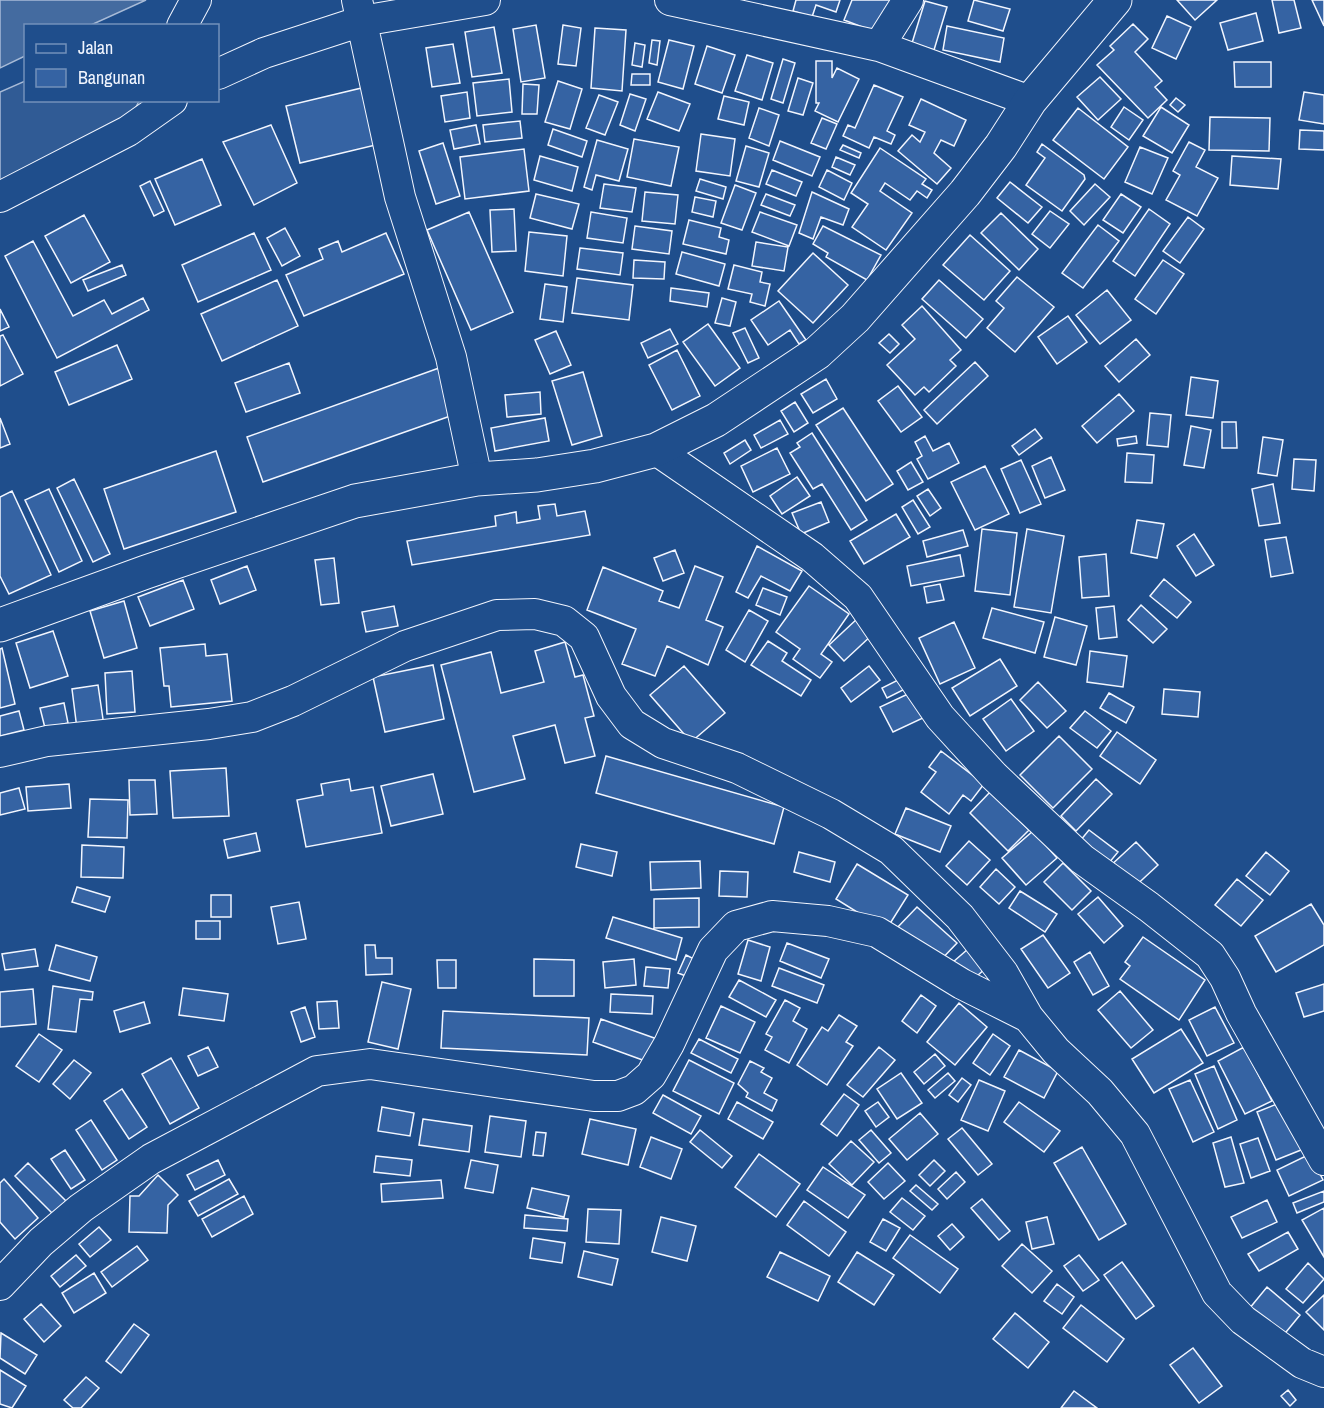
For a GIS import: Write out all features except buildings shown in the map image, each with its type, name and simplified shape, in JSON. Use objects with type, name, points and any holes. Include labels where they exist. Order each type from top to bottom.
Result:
[{"type":"highway","points":[[0,625],[356,501],[477,479],[537,475],[595,466],[656,450],[716,420],[818,353],[893,277],[965,193],[1001,146],[1030,101],[1116,0]]},
{"type":"street","points":[[183,24],[196,0]]},
{"type":"street","points":[[219,74],[359,10],[486,0]]},
{"type":"street","points":[[670,0],[879,46],[1030,101]]},
{"type":"street","points":[[879,46],[909,0]]},
{"type":"street","points":[[359,10],[400,197],[451,357],[477,479]]},
{"type":"street","points":[[128,131],[142,102]]},
{"type":"street","points":[[0,197],[128,131],[169,102]]},
{"type":"street","points":[[656,450],[812,557],[858,597],[940,717],[994,776],[1082,859],[1210,955],[1225,978],[1241,1013],[1324,1160]]},
{"type":"street","points":[[0,752],[47,741],[209,724],[252,717],[293,701],[405,646],[497,615],[536,614],[564,621],[584,637],[611,696],[632,724],[663,743],[737,768],[831,814],[891,850],[960,917],[1003,973],[1028,1017],[1056,1051],[1100,1092],[1135,1134],[1217,1293],[1252,1326],[1302,1363],[1324,1372]]},
{"type":"street","points":[[0,1285],[41,1242],[81,1208],[151,1159],[317,1071],[370,1064],[594,1096],[618,1096],[634,1090],[651,1075],[669,1044],[713,950],[736,926],[772,916],[828,921],[877,932],[962,984],[1028,1017]]},
{"type":"shaded area","points":[[0,0],[146,0],[93,24],[24,24],[24,56],[0,68]]},
{"type":"shaded area","points":[[24,81],[24,102],[138,102],[132,115],[0,191],[0,92]]}]
